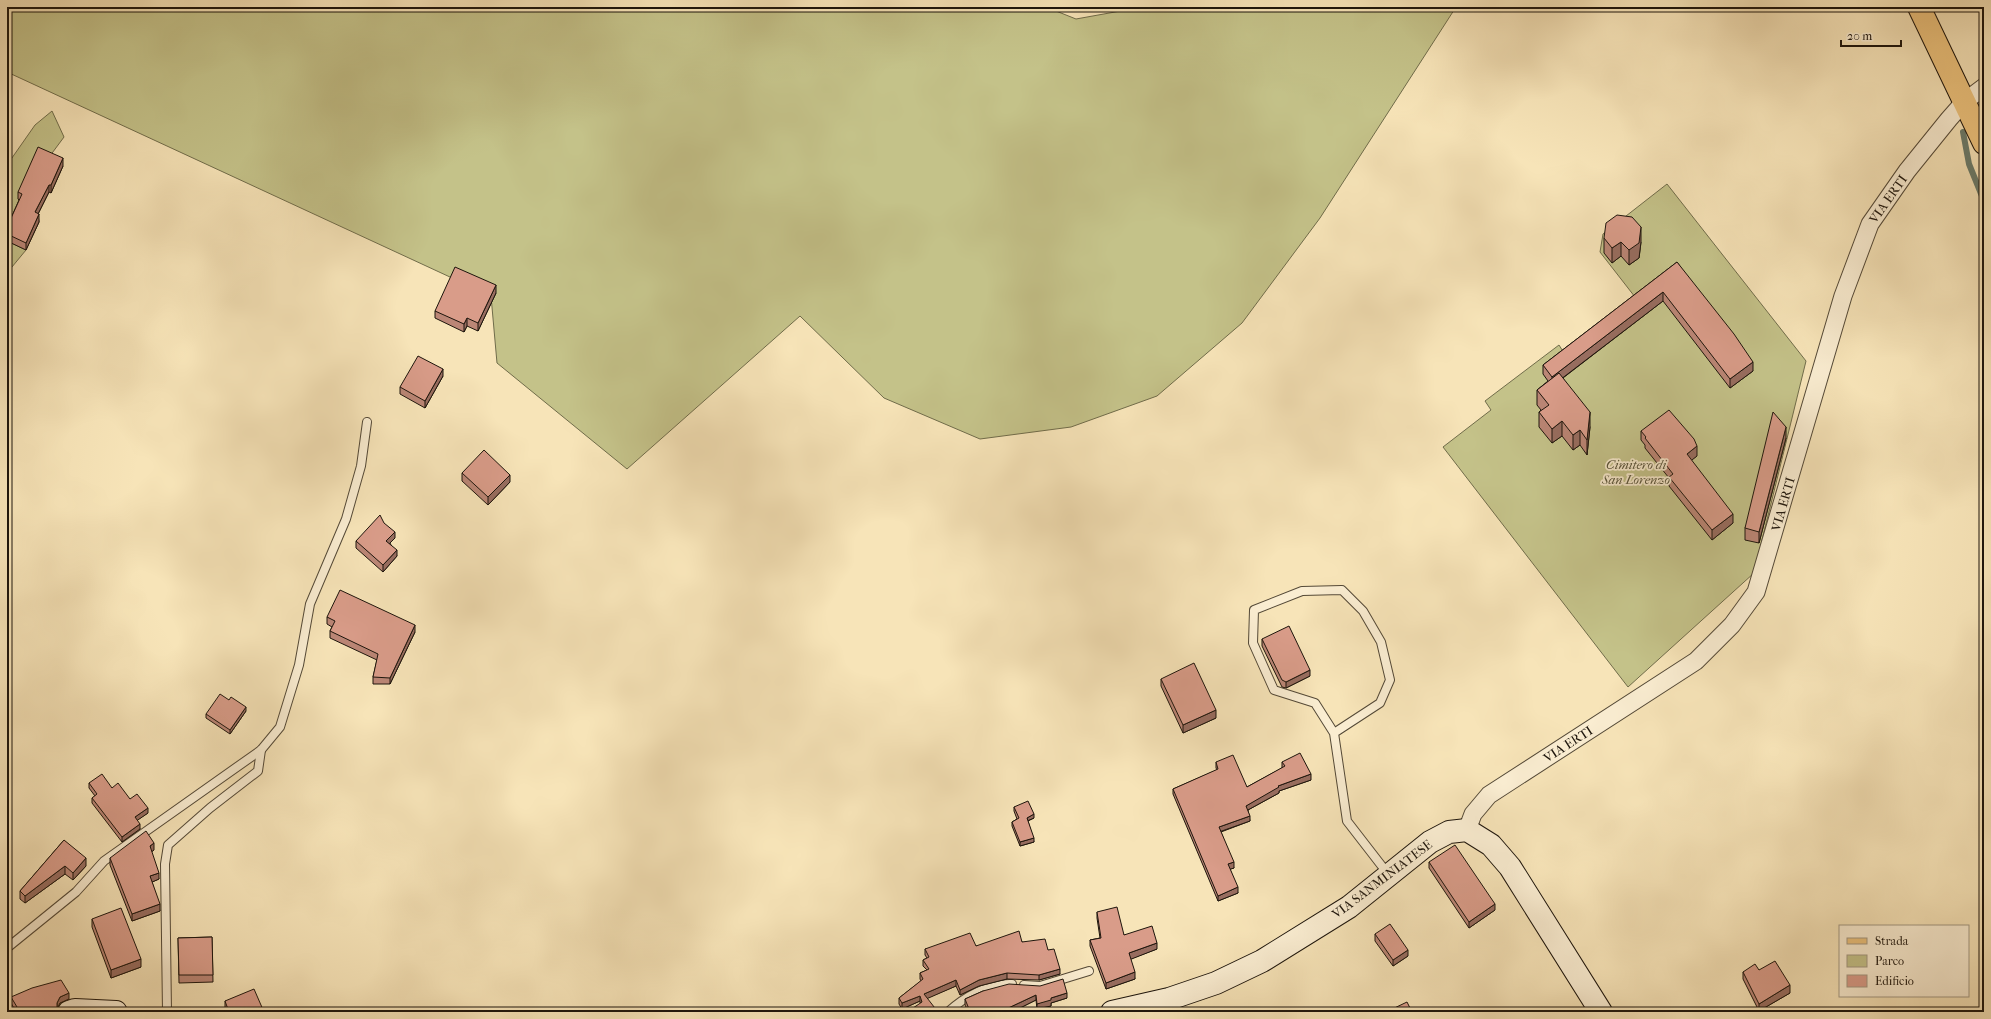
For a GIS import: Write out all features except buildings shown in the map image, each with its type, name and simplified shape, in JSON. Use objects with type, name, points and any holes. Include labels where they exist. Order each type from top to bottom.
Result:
[{"type":"main road","points":[[1919,7],[1984,143]]},
{"type":"main road","points":[[1467,830],[1491,845],[1510,868],[1601,1012]]},
{"type":"main road","name":"VIA SANMINIATESE","points":[[1112,1012],[1169,998],[1216,983],[1262,961],[1349,907],[1388,874],[1430,842],[1449,832],[1467,830]]},
{"type":"main road","points":[[69,1012],[75,1010],[116,1012]]},
{"type":"street","name":"VIA ERTI","points":[[1467,830],[1473,814],[1489,796],[1696,661],[1732,625],[1756,592],[1843,296],[1870,224],[1907,171],[1964,102],[1984,87]]},
{"type":"lane","points":[[7,948],[76,892],[104,862],[261,750],[280,727],[299,665],[310,604],[346,519],[361,466],[367,422]]},
{"type":"lane","points":[[1334,733],[1380,703],[1390,680],[1381,642],[1363,611],[1342,590],[1302,591],[1254,610],[1253,643],[1274,690],[1315,703],[1334,733],[1347,821],[1388,874]]},
{"type":"lane","points":[[168,1012],[165,864],[168,845],[210,808],[258,771],[261,750]]},
{"type":"lane","points":[[948,1012],[959,1002],[981,991],[1008,984],[1040,986],[1089,971]]},
{"type":"green space","points":[[7,7],[1046,7],[1076,19],[1126,10],[1129,7],[1456,7],[1320,218],[1242,323],[1157,396],[1071,427],[980,439],[884,398],[800,316],[627,469],[497,363],[491,296],[7,72]]},
{"type":"green space","points":[[52,111],[64,137],[18,199],[22,202],[7,235],[7,165],[35,125]]},
{"type":"green space","name":"Cimitero di San Lorenzo","points":[[1667,184],[1806,361],[1754,573],[1628,687],[1443,447],[1491,410],[1485,401],[1559,345],[1564,353],[1635,297],[1600,252],[1603,234]]},
{"type":"green space","points":[[7,241],[26,250],[7,273]]},
{"type":"waterway","points":[[1963,132],[1969,164],[1984,201]]}]
